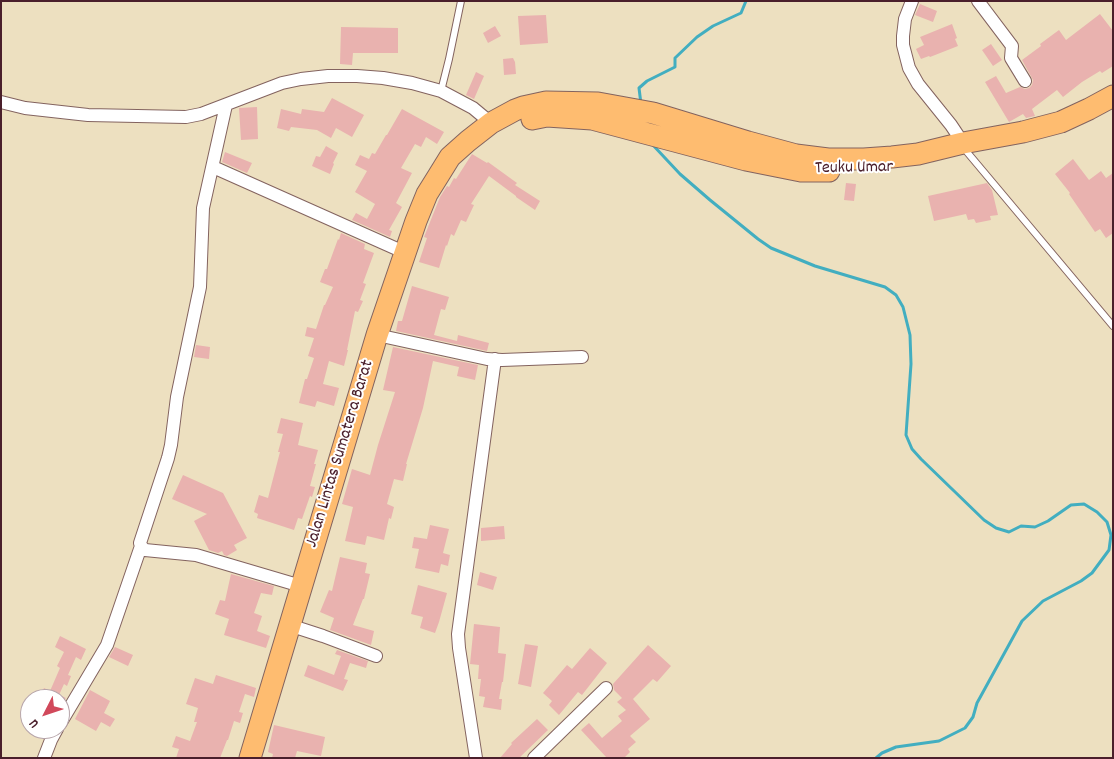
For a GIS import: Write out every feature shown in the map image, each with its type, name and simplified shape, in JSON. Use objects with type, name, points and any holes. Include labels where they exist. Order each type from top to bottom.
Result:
[{"type":"highway","name":"Teuku Umar","points":[[595,111],[651,124],[748,142],[796,155],[828,159],[919,160],[1061,122],[1113,96]]},
{"type":"highway","name":"Jalan Lintas Sumatera Barat","points":[[250,758],[377,335],[427,194],[450,157],[468,140],[491,123],[514,110],[546,102],[595,111]]},
{"type":"highway","name":"Teuku Umar","points":[[965,148],[1028,141],[1066,131],[1113,108]]},
{"type":"highway","points":[[450,157],[499,135],[520,123],[547,116],[595,111]]},
{"type":"street","points":[[912,1],[905,20],[902,36],[909,68],[918,84],[951,125],[965,148]]},
{"type":"street","points":[[978,1],[1012,46],[1011,58],[1025,81]]},
{"type":"street","points":[[1,102],[25,108],[88,115],[186,118],[301,78],[357,76],[412,83],[441,91],[473,108],[491,123]]},
{"type":"street","points":[[70,707],[106,644],[141,546],[140,543],[168,458],[177,398],[200,287],[202,213],[226,105]]},
{"type":"street","points":[[213,167],[406,252]]},
{"type":"street","points":[[377,335],[487,359],[582,358]]},
{"type":"street","points":[[476,758],[458,634],[495,359]]},
{"type":"street","points":[[141,546],[145,550],[196,555],[302,586]]},
{"type":"street","points":[[289,625],[376,656]]},
{"type":"street","points":[[534,758],[606,688]]},
{"type":"street","points":[[44,758],[53,739]]},
{"type":"lane","points":[[441,91],[461,1]]},
{"type":"lane","points":[[965,148],[1113,326]]},
{"type":"building","points":[[920,4],[937,11],[933,22],[915,15]]},
{"type":"building","points":[[1100,14],[1113,31],[1113,66],[1102,73],[1100,71],[1082,82],[1063,97],[1057,90],[1032,109],[1035,116],[1026,118],[1023,114],[1009,122],[985,82],[996,76],[1006,93],[1020,87],[1029,88],[1033,80],[1022,60],[1059,30],[1066,40]]},
{"type":"building","points":[[546,15],[548,43],[520,45],[518,16]]},
{"type":"building","points":[[952,24],[958,46],[921,59],[916,49],[924,45],[920,37]]},
{"type":"building","points":[[495,26],[501,36],[488,43],[483,33]]},
{"type":"building","points":[[341,27],[398,28],[398,53],[353,53],[352,65],[340,64]]},
{"type":"building","points":[[991,44],[1002,60],[993,66],[982,50]]},
{"type":"building","points":[[513,58],[516,74],[504,75],[503,59]]},
{"type":"building","points":[[476,72],[484,76],[474,99],[466,95]]},
{"type":"building","points":[[332,98],[364,115],[352,137],[336,128],[331,138],[317,130],[291,127],[289,131],[277,128],[281,109],[301,114],[302,109],[324,112]]},
{"type":"building","points":[[257,107],[258,139],[241,140],[239,108]]},
{"type":"building","points":[[402,109],[444,132],[437,144],[426,137],[421,147],[415,144],[401,168],[412,173],[396,203],[402,207],[389,230],[392,231],[390,237],[352,220],[356,213],[367,219],[375,204],[355,192],[367,171],[355,165],[360,155],[369,159],[372,153],[375,154]]},
{"type":"building","points":[[326,146],[338,153],[330,174],[312,166],[316,156],[320,157]]},
{"type":"building","points":[[225,152],[252,163],[247,173],[222,162]]},
{"type":"building","points":[[472,154],[488,162],[517,183],[515,185],[540,201],[535,210],[489,176],[471,204],[474,205],[466,222],[461,220],[454,236],[451,234],[439,268],[419,262],[427,238],[424,237],[440,197],[454,178],[456,179]]},
{"type":"building","points":[[1073,159],[1089,180],[1101,171],[1106,178],[1113,173],[1113,233],[1106,238],[1100,229],[1095,232],[1070,193],[1055,174]]},
{"type":"building","points":[[846,183],[856,184],[854,201],[844,200]]},
{"type":"building","points":[[987,183],[992,190],[998,215],[990,216],[991,220],[976,223],[974,219],[968,220],[966,214],[934,221],[928,196]]},
{"type":"building","points":[[341,233],[365,244],[364,249],[374,253],[363,283],[366,284],[360,300],[363,301],[358,312],[355,311],[344,366],[329,361],[323,384],[339,388],[334,406],[317,401],[315,407],[299,403],[305,379],[307,379],[314,358],[308,356],[314,338],[305,336],[307,327],[316,329],[324,305],[333,287],[320,282]]},
{"type":"building","points":[[412,286],[449,297],[445,310],[441,309],[434,335],[457,341],[458,335],[489,343],[487,351],[396,331],[398,321],[402,321]]},
{"type":"building","points":[[196,345],[210,347],[209,359],[194,357]]},
{"type":"building","points":[[393,347],[478,365],[475,380],[457,376],[459,367],[433,361],[423,408],[406,464],[403,481],[394,479],[387,504],[394,507],[391,519],[389,518],[384,540],[367,536],[365,545],[345,541],[353,507],[342,504],[352,469],[370,475],[395,392],[383,390]]},
{"type":"building","points":[[281,418],[303,423],[298,445],[318,450],[310,486],[315,487],[312,497],[310,496],[302,519],[298,518],[294,530],[257,518],[258,514],[254,512],[259,495],[268,498],[283,434],[277,433]]},
{"type":"building","points":[[183,475],[223,493],[247,538],[234,545],[237,550],[227,556],[222,551],[218,553],[209,550],[194,521],[207,514],[172,499]]},
{"type":"building","points":[[430,525],[449,529],[443,553],[450,555],[448,566],[441,564],[439,573],[415,568],[419,549],[412,548],[414,537],[427,539]]},
{"type":"building","points":[[504,526],[505,539],[481,541],[481,528]]},
{"type":"building","points":[[340,557],[367,563],[365,573],[370,574],[364,599],[353,625],[374,631],[371,645],[330,630],[334,618],[320,612],[329,590],[332,591]]},
{"type":"building","points":[[480,572],[497,577],[493,590],[477,585]]},
{"type":"building","points":[[231,574],[274,586],[272,595],[261,593],[254,613],[262,616],[257,631],[270,636],[266,648],[224,635],[229,619],[215,614],[220,600],[225,601]]},
{"type":"building","points":[[418,585],[447,593],[435,633],[420,628],[423,617],[411,614]]},
{"type":"building","points":[[474,624],[500,627],[498,653],[506,654],[499,699],[502,699],[501,710],[483,707],[485,697],[479,696],[481,679],[478,679],[479,665],[470,664]]},
{"type":"building","points":[[60,636],[86,649],[81,660],[76,657],[68,675],[71,676],[67,686],[64,684],[62,689],[51,689],[60,668],[57,666],[64,652],[55,647]]},
{"type":"building","points":[[525,644],[538,646],[531,687],[518,684]]},
{"type":"building","points":[[648,645],[671,666],[657,682],[653,679],[633,699],[650,719],[630,736],[636,742],[628,749],[630,752],[624,758],[607,758],[581,730],[589,723],[602,738],[622,721],[618,716],[626,710],[617,702],[622,698],[614,690],[613,684]]},
{"type":"building","points":[[115,647],[133,655],[128,666],[109,657]]},
{"type":"building","points":[[590,648],[607,663],[582,695],[578,692],[559,715],[549,705],[552,701],[543,693],[567,665],[572,669]]},
{"type":"building","points":[[337,650],[368,661],[366,668],[350,663],[344,679],[348,680],[343,691],[304,676],[308,665],[334,675],[341,656],[335,654]]},
{"type":"building","points":[[216,675],[256,688],[254,697],[245,694],[239,712],[243,713],[240,723],[234,721],[220,758],[176,758],[179,749],[172,747],[176,736],[190,741],[197,722],[194,722],[198,708],[186,704],[195,678],[213,684]]},
{"type":"building","points":[[90,690],[110,701],[104,713],[115,719],[110,727],[101,722],[96,731],[75,719]]},
{"type":"building","points":[[537,719],[548,730],[519,758],[500,758],[511,743]]},
{"type":"building","points":[[274,725],[325,737],[321,756],[297,751],[295,758],[272,758],[273,754],[268,752]]},
{"type":"waterway","points":[[641,104],[639,88],[647,81],[675,67],[675,58],[697,37],[713,26],[741,13],[746,1]]},
{"type":"waterway","points":[[651,143],[680,174],[771,248],[815,266],[885,287],[896,295],[903,307],[910,335],[911,364],[906,435],[912,449],[921,459],[984,520],[996,528],[1009,532],[1021,526],[1035,527],[1048,521],[1071,505],[1084,504],[1097,512],[1107,522],[1111,535],[1109,550],[1092,573],[1043,601],[1022,621],[977,703],[973,717],[965,728],[939,741],[896,747],[876,758]]}]
